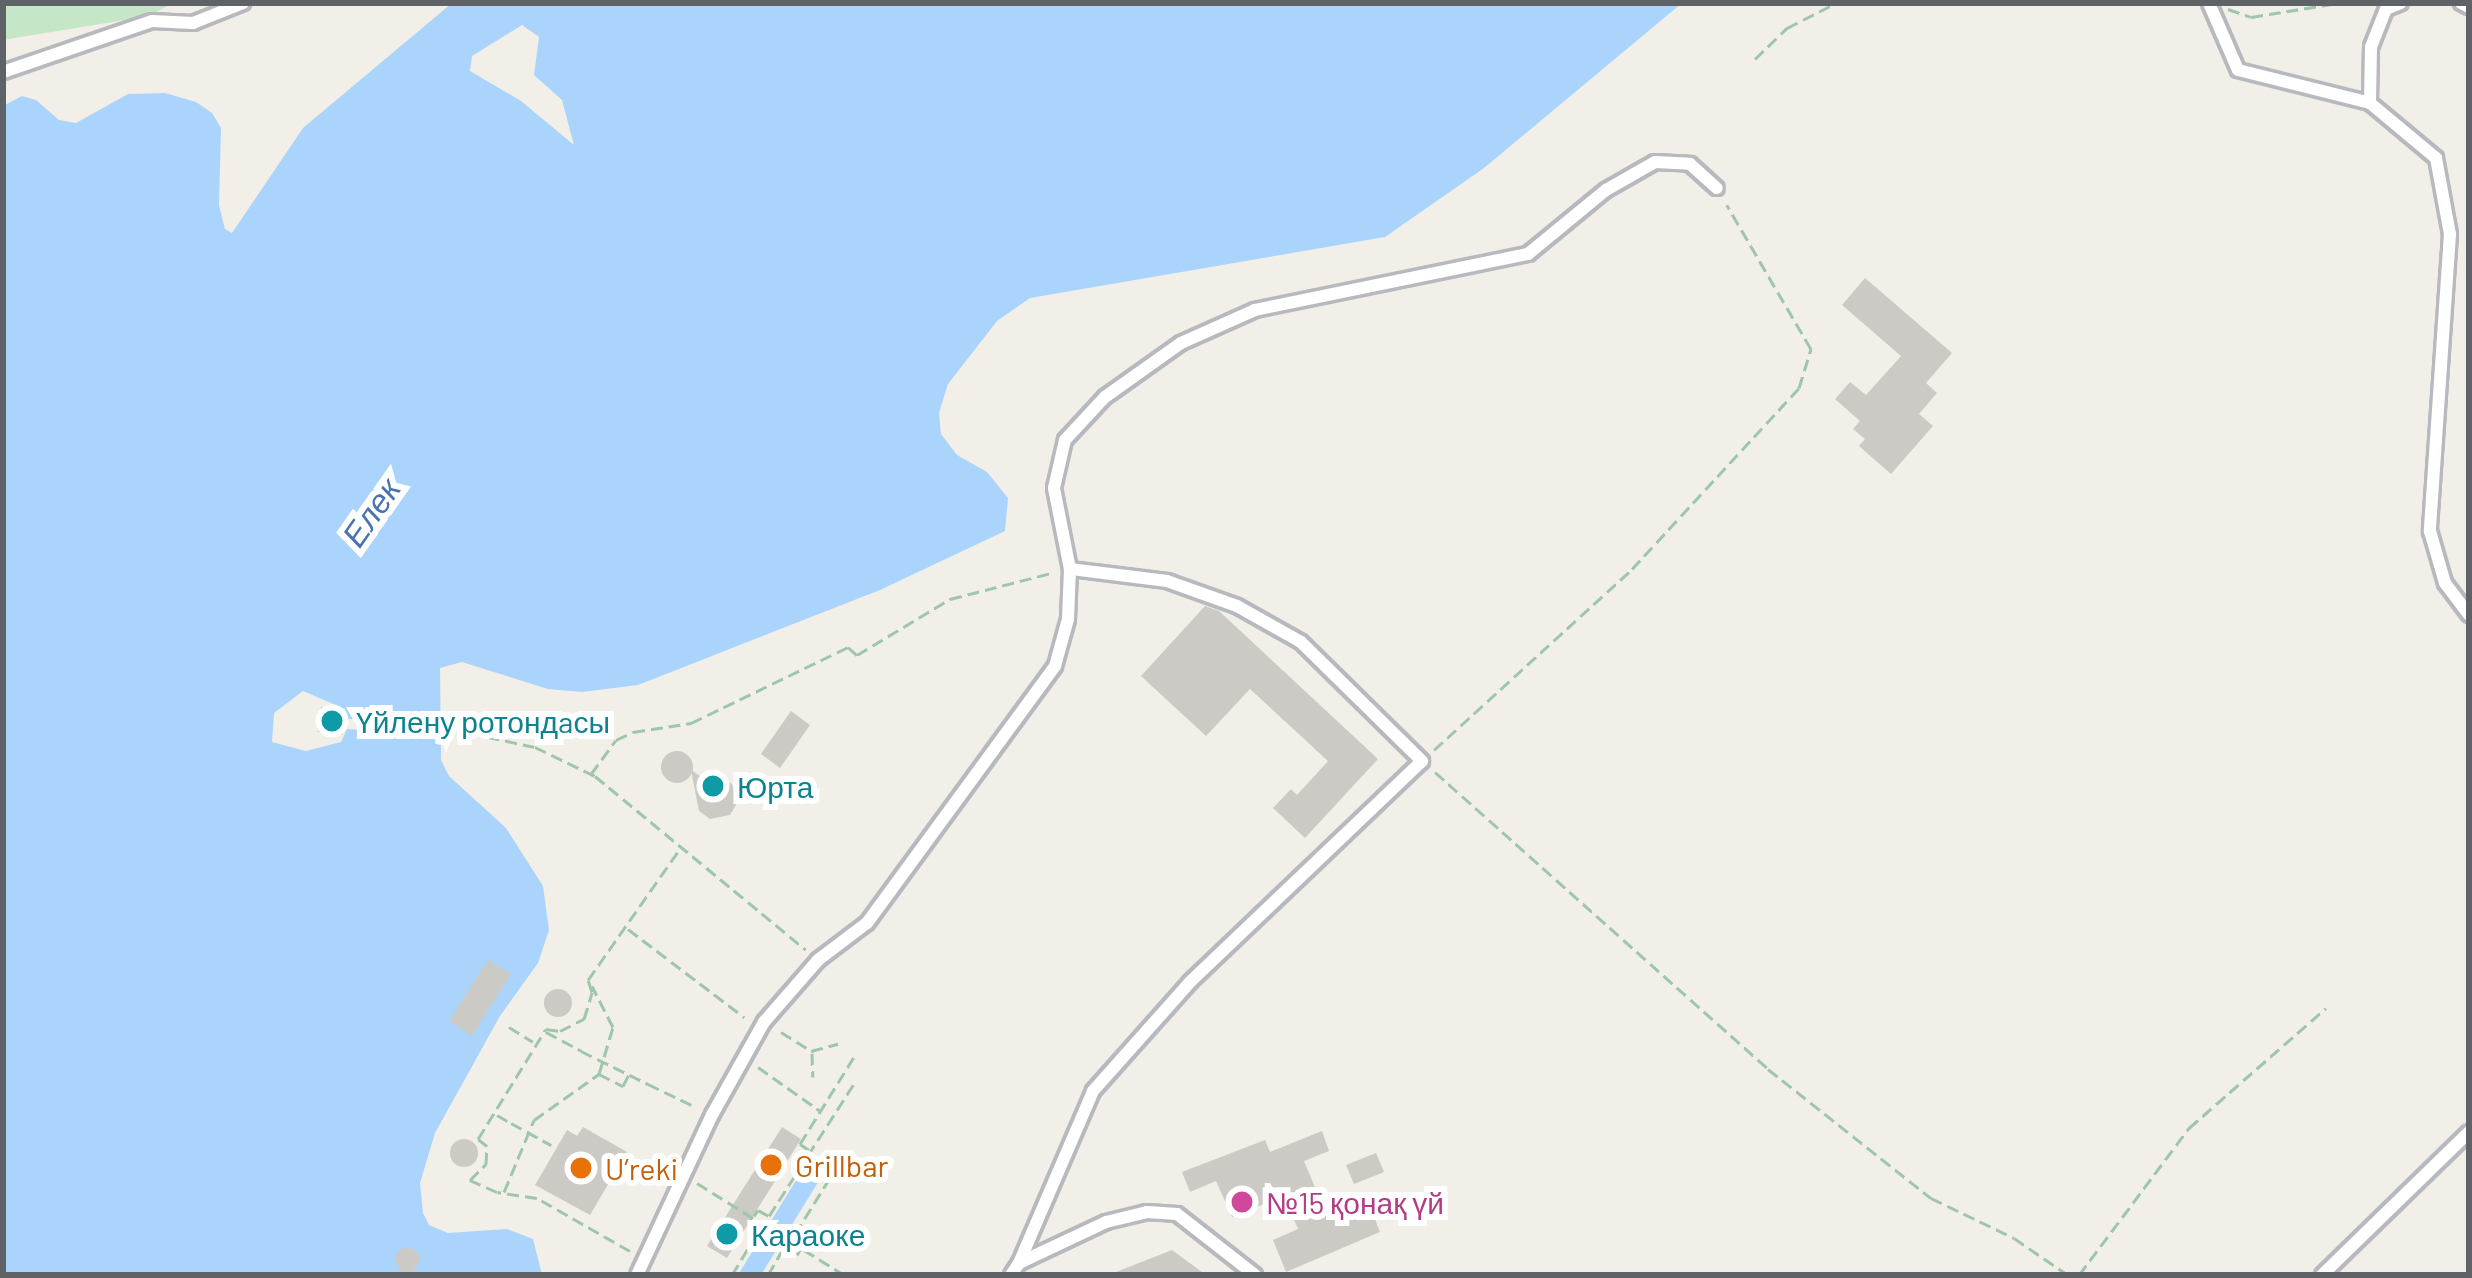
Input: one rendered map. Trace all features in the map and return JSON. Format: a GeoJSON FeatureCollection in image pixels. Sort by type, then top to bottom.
{"type":"FeatureCollection","features":[{"type":"Feature","properties":{"kind":"lane"},"geometry":{"type":"LineString","coordinates":[[152,21],[160,3]]}},
{"type":"Feature","properties":{"kind":"lane"},"geometry":{"type":"LineString","coordinates":[[3,72],[152,21],[193,23],[243,3]]}},
{"type":"Feature","properties":{"kind":"lane"},"geometry":{"type":"LineString","coordinates":[[2210,3],[2238,70],[2370,103],[2436,158],[2450,235],[2430,531],[2445,583],[2469,615]]}},
{"type":"Feature","properties":{"kind":"lane"},"geometry":{"type":"LineString","coordinates":[[2370,103],[2371,47],[2386,9],[2401,3]]}},
{"type":"Feature","properties":{"kind":"lane"},"geometry":{"type":"LineString","coordinates":[[2461,3],[2469,8]]}},
{"type":"Feature","properties":{"kind":"lane"},"geometry":{"type":"LineString","coordinates":[[638,1275],[712,1115],[762,1025],[818,961],[866,922],[1055,666],[1068,619],[1070,569],[1054,488],[1065,440],[1105,397],[1181,343],[1256,310],[1528,254],[1606,190],[1655,162],[1690,164],[1717,188]]}},
{"type":"Feature","properties":{"kind":"lane"},"geometry":{"type":"LineString","coordinates":[[1015,1269],[1093,1091],[1190,982],[1422,761],[1301,642],[1238,606],[1167,580],[1070,569]]}},
{"type":"Feature","properties":{"kind":"lane"},"geometry":{"type":"LineString","coordinates":[[2322,1275],[2469,1132]]}},
{"type":"Feature","properties":{"kind":"lane"},"geometry":{"type":"LineString","coordinates":[[1015,1269],[1106,1222],[1147,1212],[1177,1214],[1255,1275]]}},
{"type":"Feature","properties":{"kind":"path"},"geometry":{"type":"LineString","coordinates":[[1755,59],[1787,28],[1836,3]]}},
{"type":"Feature","properties":{"kind":"path"},"geometry":{"type":"LineString","coordinates":[[2210,3],[2251,17],[2338,3]]}},
{"type":"Feature","properties":{"kind":"path"},"geometry":{"type":"LineString","coordinates":[[1717,188],[1811,349],[1799,388],[1632,569],[1422,761],[1786,1084],[1931,1198],[2014,1238],[2068,1275]]}},
{"type":"Feature","properties":{"kind":"path"},"geometry":{"type":"LineString","coordinates":[[591,774],[616,740],[633,732],[691,723],[848,647],[857,655],[950,599],[993,584],[1070,569]]}},
{"type":"Feature","properties":{"kind":"path"},"geometry":{"type":"LineString","coordinates":[[470,733],[535,747],[591,774],[818,961]]}},
{"type":"Feature","properties":{"kind":"path"},"geometry":{"type":"LineString","coordinates":[[588,980],[681,847]]}},
{"type":"Feature","properties":{"kind":"path"},"geometry":{"type":"LineString","coordinates":[[625,927],[762,1025],[812,1051],[838,1044]]}},
{"type":"Feature","properties":{"kind":"path"},"geometry":{"type":"LineString","coordinates":[[544,1031],[584,1019],[592,992],[588,980]]}},
{"type":"Feature","properties":{"kind":"path"},"geometry":{"type":"LineString","coordinates":[[504,1193],[535,1120],[586,1089],[599,1074],[613,1027],[588,980]]}},
{"type":"Feature","properties":{"kind":"path"},"geometry":{"type":"LineString","coordinates":[[2078,1275],[2189,1129],[2326,1008]]}},
{"type":"Feature","properties":{"kind":"path"},"geometry":{"type":"LineString","coordinates":[[509,1027],[537,1044]]}},
{"type":"Feature","properties":{"kind":"path"},"geometry":{"type":"LineString","coordinates":[[544,1031],[478,1139],[488,1154],[482,1173],[470,1180],[504,1193],[537,1198],[645,1260]]}},
{"type":"Feature","properties":{"kind":"path"},"geometry":{"type":"LineString","coordinates":[[544,1031],[712,1115]]}},
{"type":"Feature","properties":{"kind":"path"},"geometry":{"type":"LineString","coordinates":[[812,1051],[813,1077]]}},
{"type":"Feature","properties":{"kind":"path"},"geometry":{"type":"LineString","coordinates":[[768,1275],[785,1246],[797,1256],[805,1241],[794,1234],[833,1173],[800,1144],[854,1057]]}},
{"type":"Feature","properties":{"kind":"path"},"geometry":{"type":"LineString","coordinates":[[744,1058],[820,1111]]}},
{"type":"Feature","properties":{"kind":"path"},"geometry":{"type":"LineString","coordinates":[[599,1074],[623,1086],[629,1074]]}},
{"type":"Feature","properties":{"kind":"path"},"geometry":{"type":"LineString","coordinates":[[732,1275],[759,1230],[749,1224],[752,1217],[758,1210],[769,1216],[855,1082]]}},
{"type":"Feature","properties":{"kind":"path"},"geometry":{"type":"LineString","coordinates":[[494,1113],[551,1145]]}},
{"type":"Feature","properties":{"kind":"path"},"geometry":{"type":"LineString","coordinates":[[686,1176],[844,1275]]}},
{"type":"Feature","properties":{"kind":"green space"},"geometry":{"type":"Polygon","coordinates":[[[3,3],[173,3],[149,16],[3,40],[3,3]]]}},
{"type":"Feature","properties":{"kind":"water","name":"Елек"},"geometry":{"type":"Polygon","coordinates":[[[452,3],[1682,3],[1484,168],[1385,237],[1030,298],[997,321],[948,384],[939,413],[941,434],[957,455],[987,472],[1008,498],[1005,531],[880,590],[638,685],[582,692],[548,689],[462,662],[440,668],[441,760],[449,776],[506,828],[543,886],[549,930],[538,963],[500,1016],[435,1133],[420,1183],[423,1213],[429,1225],[448,1233],[507,1229],[533,1239],[542,1275],[3,1275],[3,106],[22,96],[36,100],[59,120],[76,123],[128,94],[165,93],[196,102],[212,113],[221,128],[219,205],[225,229],[232,233],[303,128],[452,3]],[[522,25],[472,56],[470,71],[521,101],[574,145],[562,100],[534,75],[539,37],[522,25]],[[303,691],[274,713],[272,742],[306,751],[341,742],[347,729],[345,709],[303,691]]]}},
{"type":"Feature","properties":{"kind":"water"},"geometry":{"type":"Polygon","coordinates":[[[803,1169],[820,1179],[761,1275],[738,1275],[803,1169]]]}},
{"type":"Feature","properties":{"kind":"pier"},"geometry":{"type":"Polygon","coordinates":[[[348,719],[447,725],[446,736],[347,729],[348,719]]]}},
{"type":"Feature","properties":{"kind":"building"},"geometry":{"type":"Polygon","coordinates":[[[1865,278],[1952,353],[1926,383],[1937,393],[1919,414],[1933,426],[1891,474],[1859,446],[1865,439],[1853,429],[1860,421],[1835,399],[1850,382],[1866,395],[1901,356],[1842,305],[1865,278]]]}},
{"type":"Feature","properties":{"kind":"building"},"geometry":{"type":"Polygon","coordinates":[[[1205,606],[1219,611],[1378,759],[1305,838],[1273,808],[1291,789],[1297,795],[1328,761],[1250,689],[1206,736],[1141,676],[1205,606]]]}},
{"type":"Feature","properties":{"kind":"building","name":"Үйлену ротондaсы"},"geometry":{"type":"Polygon","coordinates":[[[321,707],[345,710],[343,735],[318,732],[321,707]]]}},
{"type":"Feature","properties":{"kind":"building"},"geometry":{"type":"Polygon","coordinates":[[[791,711],[810,725],[780,768],[761,754],[791,711]]]}},
{"type":"Feature","properties":{"kind":"building"},"geometry":{"type":"Polygon","coordinates":[[[677,751],[688,756],[693,767],[688,778],[677,783],[666,778],[661,767],[666,756],[677,751]]]}},
{"type":"Feature","properties":{"kind":"building","name":"Юрта"},"geometry":{"type":"Polygon","coordinates":[[[691,770],[706,780],[720,777],[732,784],[737,803],[730,815],[710,819],[699,811],[691,770]]]}},
{"type":"Feature","properties":{"kind":"building"},"geometry":{"type":"Polygon","coordinates":[[[488,960],[511,974],[472,1036],[449,1021],[488,960]]]}},
{"type":"Feature","properties":{"kind":"building"},"geometry":{"type":"Polygon","coordinates":[[[558,989],[568,993],[572,1003],[568,1013],[558,1017],[548,1013],[544,1003],[548,993],[558,989]]]}},
{"type":"Feature","properties":{"kind":"building","name":"U’reki"},"geometry":{"type":"Polygon","coordinates":[[[583,1127],[627,1152],[590,1215],[535,1185],[567,1130],[577,1136],[583,1127]]]}},
{"type":"Feature","properties":{"kind":"building"},"geometry":{"type":"Polygon","coordinates":[[[782,1127],[801,1139],[727,1258],[707,1246],[782,1127]]]}},
{"type":"Feature","properties":{"kind":"building"},"geometry":{"type":"Polygon","coordinates":[[[1322,1131],[1329,1151],[1304,1161],[1327,1216],[1367,1199],[1380,1232],[1286,1272],[1273,1240],[1298,1229],[1284,1196],[1232,1217],[1216,1181],[1190,1192],[1182,1172],[1265,1140],[1270,1152],[1322,1131]]]}},
{"type":"Feature","properties":{"kind":"building"},"geometry":{"type":"Polygon","coordinates":[[[464,1139],[474,1143],[478,1153],[474,1163],[464,1167],[454,1163],[450,1153],[454,1143],[464,1139]]]}},
{"type":"Feature","properties":{"kind":"building"},"geometry":{"type":"Polygon","coordinates":[[[1376,1153],[1384,1172],[1354,1184],[1346,1165],[1376,1153]]]}},
{"type":"Feature","properties":{"kind":"building"},"geometry":{"type":"Polygon","coordinates":[[[402,1248],[414,1249],[421,1259],[412,1273],[401,1272],[394,1258],[402,1248]]]}},
{"type":"Feature","properties":{"kind":"building"},"geometry":{"type":"Polygon","coordinates":[[[1172,1250],[1206,1275],[1111,1274],[1172,1250]]]}},
{"type":"Feature","properties":{"kind":"place","name":"Үйлену ротондaсы"},"geometry":{"type":"Point","coordinates":[332,721]}},
{"type":"Feature","properties":{"kind":"place","name":"Юрта"},"geometry":{"type":"Point","coordinates":[713,786]}},
{"type":"Feature","properties":{"kind":"place","name":"Grillbar"},"geometry":{"type":"Point","coordinates":[771,1165]}},
{"type":"Feature","properties":{"kind":"place","name":"U’reki"},"geometry":{"type":"Point","coordinates":[581,1168]}},
{"type":"Feature","properties":{"kind":"place","name":"№15 қонақ үй"},"geometry":{"type":"Point","coordinates":[1242,1202]}},
{"type":"Feature","properties":{"kind":"place","name":"Караоке"},"geometry":{"type":"Point","coordinates":[727,1234]}}]}
